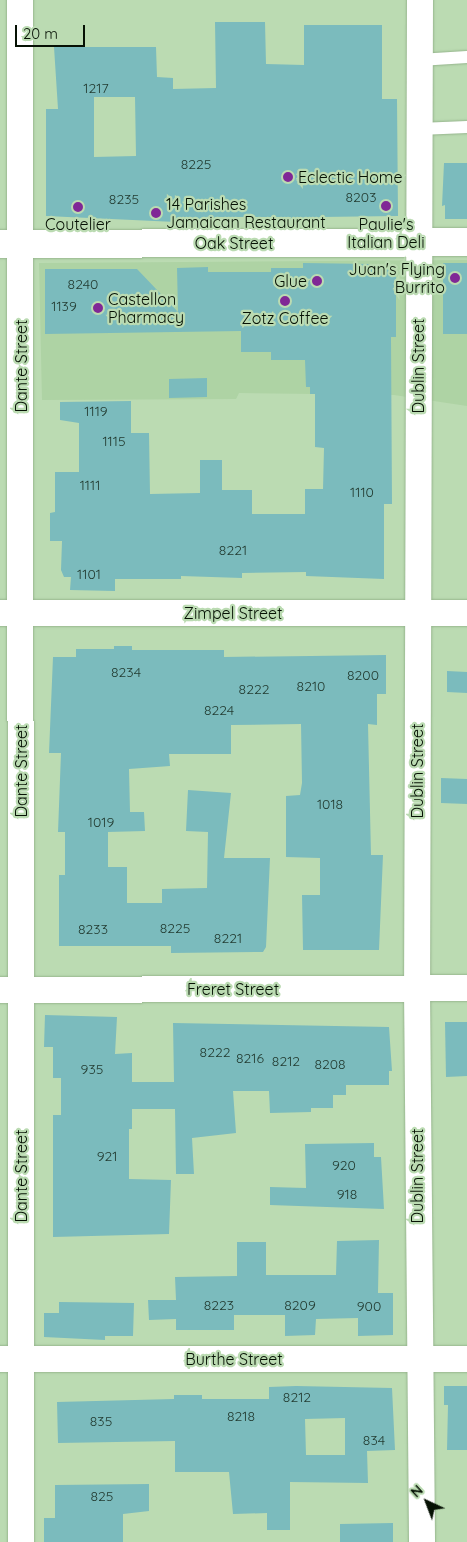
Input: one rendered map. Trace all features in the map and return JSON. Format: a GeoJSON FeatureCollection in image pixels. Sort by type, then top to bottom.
{"type":"FeatureCollection","features":[{"type":"Feature","properties":{"kind":"main road","name":"Oak Street"},"geometry":{"type":"LineString","coordinates":[[10,244],[467,242]]}},
{"type":"Feature","properties":{"kind":"street","name":"Dante Street"},"geometry":{"type":"LineString","coordinates":[[20,0],[10,244],[10,990],[11,1359],[22,1542]]}},
{"type":"Feature","properties":{"kind":"street","name":"Dublin Street"},"geometry":{"type":"LineString","coordinates":[[420,0],[416,988],[418,1359],[422,1542]]}},
{"type":"Feature","properties":{"kind":"street","name":"Zimpel Street"},"geometry":{"type":"LineString","coordinates":[[11,613],[467,613]]}},
{"type":"Feature","properties":{"kind":"street","name":"Freret Street"},"geometry":{"type":"LineString","coordinates":[[10,990],[467,988]]}},
{"type":"Feature","properties":{"kind":"street","name":"Burthe Street"},"geometry":{"type":"LineString","coordinates":[[11,1359],[467,1359]]}},
{"type":"Feature","properties":{"kind":"lane"},"geometry":{"type":"LineString","coordinates":[[420,60],[467,58]]}},
{"type":"Feature","properties":{"kind":"lane"},"geometry":{"type":"LineString","coordinates":[[419,129],[467,127]]}},
{"type":"Feature","properties":{"kind":"shaded area"},"geometry":{"type":"Polygon","coordinates":[[[467,260],[467,406],[394,395],[239,393],[236,399],[42,400],[39,263],[467,260]]]}},
{"type":"Feature","properties":{"kind":"building"},"geometry":{"type":"Polygon","coordinates":[[[215,22],[265,22],[266,64],[304,65],[304,25],[382,25],[382,99],[397,99],[398,216],[319,217],[319,220],[290,221],[291,217],[216,217],[216,222],[176,222],[46,216],[46,109],[58,109],[54,47],[156,47],[157,77],[173,78],[173,89],[216,88],[215,22]],[[94,97],[94,157],[136,156],[135,97],[94,97]]]}},
{"type":"Feature","properties":{"kind":"building"},"geometry":{"type":"Polygon","coordinates":[[[444,163],[467,163],[467,219],[445,219],[445,205],[442,206],[444,163]]]}},
{"type":"Feature","properties":{"kind":"building"},"geometry":{"type":"Polygon","coordinates":[[[303,263],[372,264],[372,268],[388,268],[396,276],[396,337],[391,337],[392,504],[384,504],[384,579],[306,576],[306,572],[242,573],[242,578],[181,576],[181,579],[115,579],[115,591],[70,590],[71,577],[64,577],[61,570],[62,541],[50,541],[50,513],[55,512],[55,472],[79,472],[79,423],[60,420],[60,402],[131,401],[131,433],[149,433],[150,494],[200,493],[200,460],[222,460],[222,490],[252,490],[252,514],[305,514],[305,489],[323,489],[324,448],[315,447],[315,394],[310,394],[310,387],[306,387],[305,360],[271,360],[271,352],[241,352],[241,331],[45,334],[45,269],[137,269],[178,312],[177,268],[208,267],[208,272],[271,272],[271,268],[303,268],[303,263]]]}},
{"type":"Feature","properties":{"kind":"building"},"geometry":{"type":"Polygon","coordinates":[[[443,263],[467,263],[467,334],[443,334],[443,263]]]}},
{"type":"Feature","properties":{"kind":"building"},"geometry":{"type":"Polygon","coordinates":[[[207,378],[207,397],[169,398],[169,379],[207,378]]]}},
{"type":"Feature","properties":{"kind":"building"},"geometry":{"type":"Polygon","coordinates":[[[114,646],[132,646],[132,650],[224,650],[224,657],[386,655],[386,694],[377,694],[377,725],[368,724],[371,855],[383,855],[379,950],[303,950],[302,895],[320,895],[320,858],[286,857],[286,796],[300,795],[302,783],[301,724],[231,725],[231,754],[169,754],[170,766],[129,769],[130,812],[144,812],[145,831],[108,832],[108,867],[127,867],[127,903],[162,903],[162,889],[207,888],[208,832],[186,831],[188,790],[231,793],[224,858],[270,858],[266,947],[263,952],[171,953],[171,946],[59,946],[59,875],[65,875],[65,832],[58,832],[61,753],[49,753],[53,657],[76,657],[76,649],[114,649],[114,646]]]}},
{"type":"Feature","properties":{"kind":"building"},"geometry":{"type":"Polygon","coordinates":[[[447,671],[467,672],[467,693],[447,692],[447,671]]]}},
{"type":"Feature","properties":{"kind":"building"},"geometry":{"type":"Polygon","coordinates":[[[441,778],[467,779],[467,804],[441,803],[441,778]]]}},
{"type":"Feature","properties":{"kind":"building"},"geometry":{"type":"Polygon","coordinates":[[[45,1015],[117,1017],[115,1054],[132,1053],[132,1082],[174,1082],[173,1023],[389,1027],[392,1071],[389,1071],[389,1085],[346,1085],[346,1095],[333,1095],[333,1108],[311,1108],[311,1112],[270,1113],[269,1091],[233,1091],[236,1133],[192,1138],[194,1174],[176,1174],[175,1109],[132,1109],[132,1129],[129,1129],[129,1179],[171,1180],[169,1234],[53,1237],[53,1115],[61,1115],[61,1078],[53,1078],[53,1047],[44,1047],[45,1015]]]}},
{"type":"Feature","properties":{"kind":"building"},"geometry":{"type":"Polygon","coordinates":[[[445,1022],[467,1022],[467,1076],[446,1077],[445,1022]]]}},
{"type":"Feature","properties":{"kind":"building"},"geometry":{"type":"Polygon","coordinates":[[[374,1143],[374,1157],[381,1157],[384,1209],[270,1205],[270,1187],[306,1188],[305,1144],[374,1143]]]}},
{"type":"Feature","properties":{"kind":"building"},"geometry":{"type":"Polygon","coordinates":[[[379,1240],[378,1293],[393,1293],[393,1335],[358,1336],[358,1318],[316,1319],[315,1335],[285,1336],[285,1315],[234,1315],[234,1330],[176,1330],[176,1319],[149,1320],[148,1300],[176,1300],[175,1277],[237,1276],[237,1242],[266,1242],[266,1275],[336,1275],[337,1241],[379,1240]]]}},
{"type":"Feature","properties":{"kind":"building"},"geometry":{"type":"Polygon","coordinates":[[[59,1302],[134,1303],[133,1336],[105,1336],[105,1340],[44,1337],[44,1313],[59,1313],[59,1302]]]}},
{"type":"Feature","properties":{"kind":"building"},"geometry":{"type":"Polygon","coordinates":[[[444,1386],[467,1386],[467,1450],[447,1450],[448,1405],[444,1405],[444,1386]]]}},
{"type":"Feature","properties":{"kind":"building"},"geometry":{"type":"Polygon","coordinates":[[[269,1387],[392,1388],[395,1450],[367,1451],[368,1483],[290,1482],[290,1530],[267,1530],[267,1513],[233,1514],[229,1472],[175,1472],[175,1441],[58,1443],[57,1402],[174,1399],[174,1395],[202,1395],[202,1399],[269,1399],[269,1387]],[[345,1418],[305,1419],[306,1455],[345,1455],[345,1418]]]}},
{"type":"Feature","properties":{"kind":"building"},"geometry":{"type":"Polygon","coordinates":[[[149,1484],[149,1511],[123,1514],[123,1542],[44,1542],[44,1518],[55,1518],[55,1485],[149,1484]]]}},
{"type":"Feature","properties":{"kind":"building"},"geometry":{"type":"Polygon","coordinates":[[[393,1523],[393,1542],[340,1542],[340,1524],[393,1523]]]}},
{"type":"Feature","properties":{"kind":"place","name":"Eclectic Home"},"geometry":{"type":"Point","coordinates":[288,177]}},
{"type":"Feature","properties":{"kind":"place","name":"Paulie's Italian Deli"},"geometry":{"type":"Point","coordinates":[386,206]}},
{"type":"Feature","properties":{"kind":"place","name":"Coutelier"},"geometry":{"type":"Point","coordinates":[78,207]}},
{"type":"Feature","properties":{"kind":"place","name":"14 Parishes Jamaican Restaurant"},"geometry":{"type":"Point","coordinates":[156,213]}},
{"type":"Feature","properties":{"kind":"place","name":"Juan's Flying Burrito"},"geometry":{"type":"Point","coordinates":[455,278]}},
{"type":"Feature","properties":{"kind":"place","name":"Glue"},"geometry":{"type":"Point","coordinates":[317,281]}},
{"type":"Feature","properties":{"kind":"place","name":"Zotz Coffee"},"geometry":{"type":"Point","coordinates":[285,301]}},
{"type":"Feature","properties":{"kind":"place","name":"Castellon Pharmacy"},"geometry":{"type":"Point","coordinates":[98,308]}}]}
